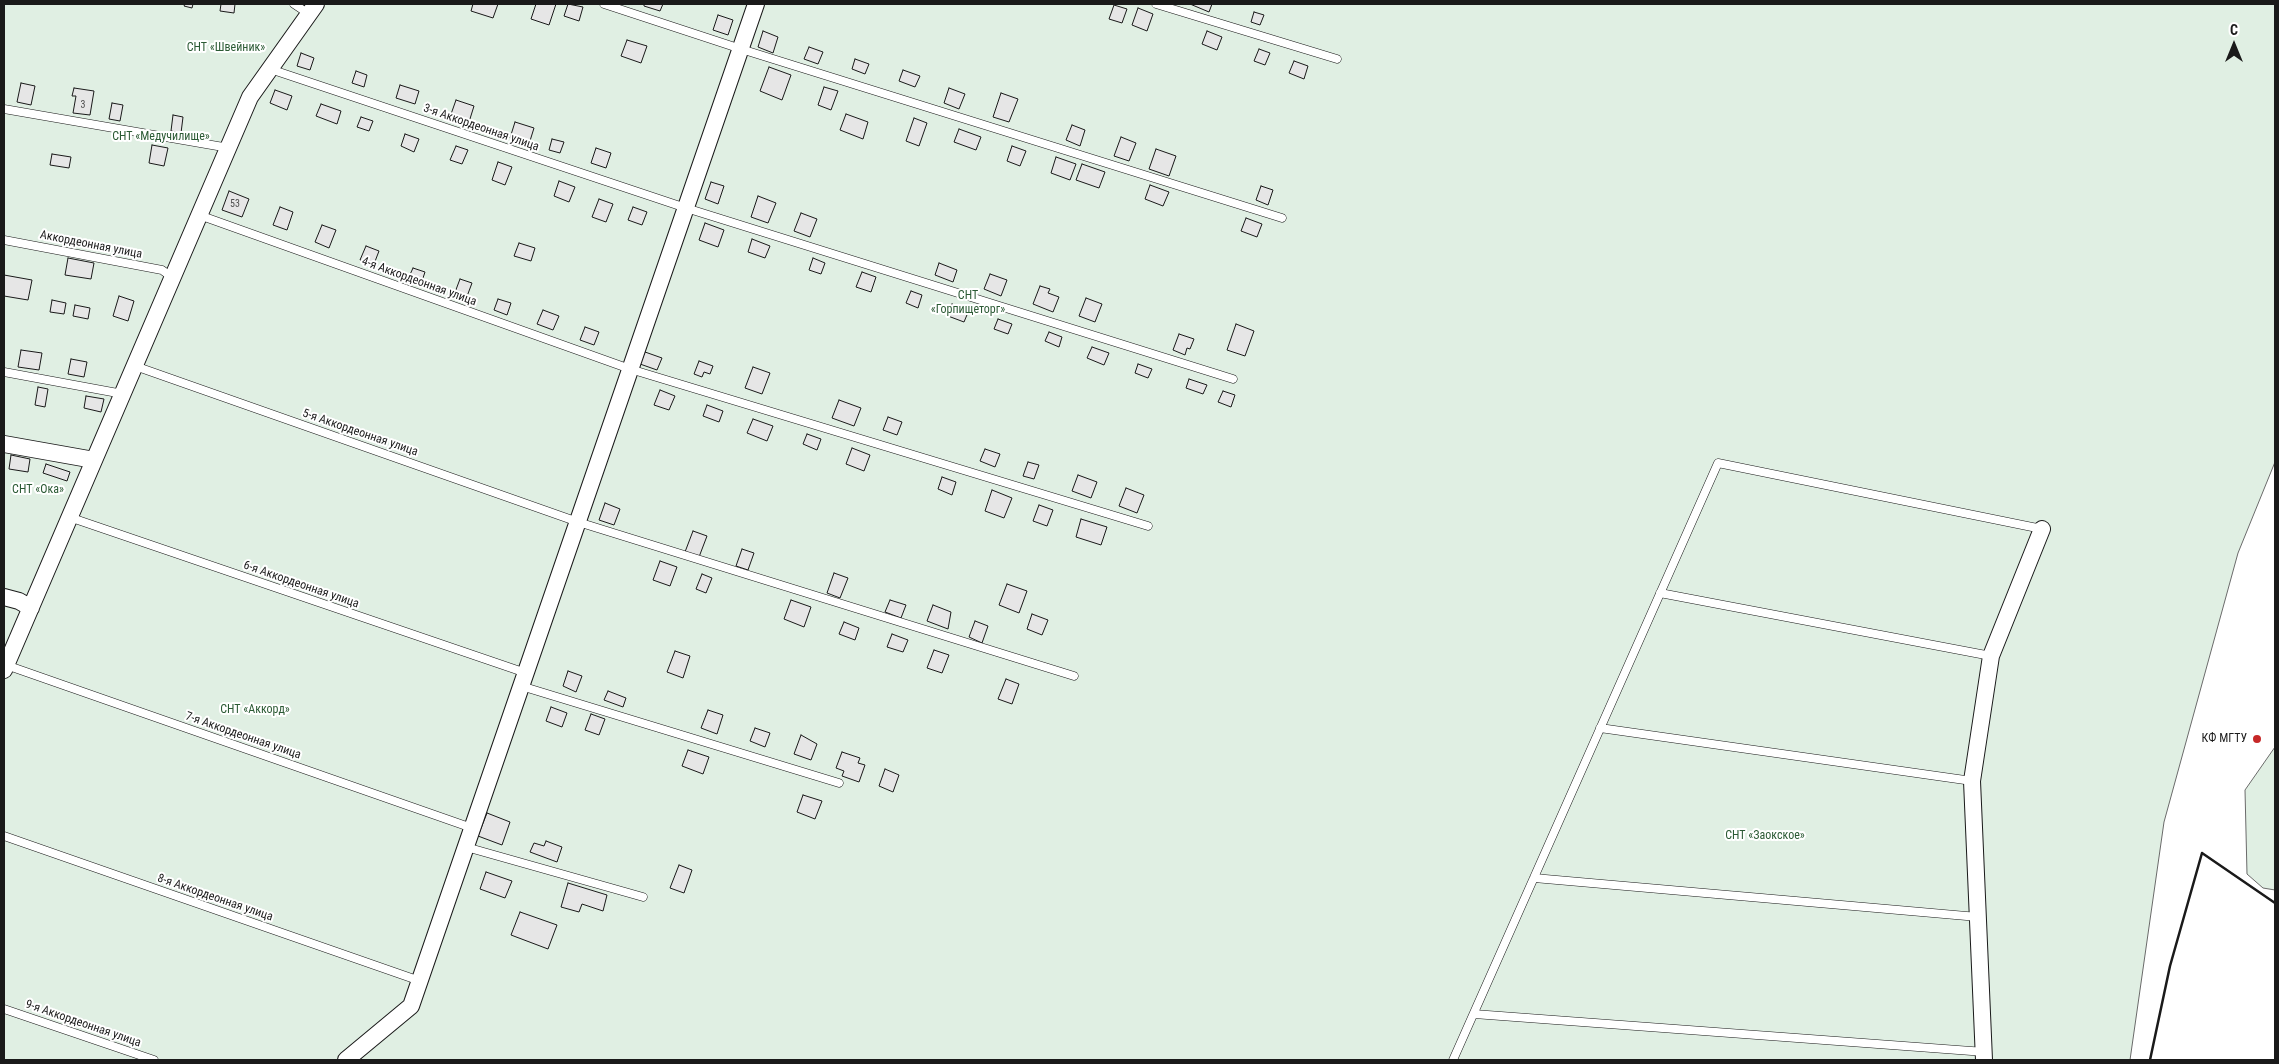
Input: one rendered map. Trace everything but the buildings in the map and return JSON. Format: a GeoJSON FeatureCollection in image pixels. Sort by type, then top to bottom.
{"type":"FeatureCollection","features":[{"type":"Feature","properties":{"kind":"street"},"geometry":{"type":"LineString","coordinates":[[346,1060],[411,1006],[756,4]]}},
{"type":"Feature","properties":{"kind":"street"},"geometry":{"type":"LineString","coordinates":[[5,668],[250,97],[312,9]]}},
{"type":"Feature","properties":{"kind":"street"},"geometry":{"type":"LineString","coordinates":[[4,444],[94,460]]}},
{"type":"Feature","properties":{"kind":"street"},"geometry":{"type":"LineString","coordinates":[[1985,1056],[1972,781],[1991,656],[2042,529]]}},
{"type":"Feature","properties":{"kind":"street"},"geometry":{"type":"LineString","coordinates":[[4,597],[19,601],[31,608]]}},
{"type":"Feature","properties":{"kind":"lane"},"geometry":{"type":"LineString","coordinates":[[294,4],[312,9]]}},
{"type":"Feature","properties":{"kind":"lane"},"geometry":{"type":"LineString","coordinates":[[604,4],[740,49],[1282,218]]}},
{"type":"Feature","properties":{"kind":"lane"},"geometry":{"type":"LineString","coordinates":[[1156,4],[1337,59]]}},
{"type":"Feature","properties":{"kind":"lane","name":"3-я Аккордеонная улица"},"geometry":{"type":"LineString","coordinates":[[270,69],[686,208],[1232,379]]}},
{"type":"Feature","properties":{"kind":"lane"},"geometry":{"type":"LineString","coordinates":[[4,110],[229,148]]}},
{"type":"Feature","properties":{"kind":"lane","name":"4-я Аккордеонная улица"},"geometry":{"type":"LineString","coordinates":[[200,216],[630,370],[1148,526]]}},
{"type":"Feature","properties":{"kind":"lane","name":"Аккордеонная улица"},"geometry":{"type":"LineString","coordinates":[[4,240],[162,270],[173,278]]}},
{"type":"Feature","properties":{"kind":"lane","name":"5-я Аккордеонная улица"},"geometry":{"type":"LineString","coordinates":[[135,366],[578,522],[1074,676]]}},
{"type":"Feature","properties":{"kind":"lane"},"geometry":{"type":"LineString","coordinates":[[4,372],[123,394]]}},
{"type":"Feature","properties":{"kind":"lane"},"geometry":{"type":"LineString","coordinates":[[1453,1060],[1718,463],[2042,529]]}},
{"type":"Feature","properties":{"kind":"lane","name":"6-я Аккордеонная улица"},"geometry":{"type":"LineString","coordinates":[[70,517],[524,679],[839,783]]}},
{"type":"Feature","properties":{"kind":"lane"},"geometry":{"type":"LineString","coordinates":[[1660,593],[1991,656]]}},
{"type":"Feature","properties":{"kind":"lane","name":"7-я Аккордеонная улица"},"geometry":{"type":"LineString","coordinates":[[5,668],[472,828]]}},
{"type":"Feature","properties":{"kind":"lane"},"geometry":{"type":"LineString","coordinates":[[1600,728],[1972,781]]}},
{"type":"Feature","properties":{"kind":"lane","name":"8-я Аккордеонная улица"},"geometry":{"type":"LineString","coordinates":[[4,836],[420,981]]}},
{"type":"Feature","properties":{"kind":"lane"},"geometry":{"type":"LineString","coordinates":[[466,847],[643,897]]}},
{"type":"Feature","properties":{"kind":"lane"},"geometry":{"type":"LineString","coordinates":[[1534,878],[1978,917]]}},
{"type":"Feature","properties":{"kind":"lane","name":"9-я Аккордеонная улица"},"geometry":{"type":"LineString","coordinates":[[4,1009],[154,1060]]}},
{"type":"Feature","properties":{"kind":"lane"},"geometry":{"type":"LineString","coordinates":[[1474,1014],[1985,1056]]}},
{"type":"Feature","properties":{"kind":"green space"},"geometry":{"type":"Polygon","coordinates":[[[4,4],[2275,4],[2275,462],[2238,553],[2164,822],[2130,1060],[4,1060],[4,4]]]}},
{"type":"Feature","properties":{"kind":"green space"},"geometry":{"type":"Polygon","coordinates":[[[2275,747],[2275,890],[2263,888],[2247,874],[2245,790],[2275,747]]]}},
{"type":"Feature","properties":{"kind":"wall"},"geometry":{"type":"LineString","coordinates":[[2150,1060],[2170,966],[2202,853],[2275,903]]}},
{"type":"Feature","properties":{"kind":"place","name":"КФ МГТУ"},"geometry":{"type":"Point","coordinates":[2257,739]}},
{"type":"Feature","properties":{"kind":"park label","name":"СНТ «Швейник»"},"geometry":{"type":"Point","coordinates":[226,48]}},
{"type":"Feature","properties":{"kind":"park label","name":"СНТ «Медучилище»"},"geometry":{"type":"Point","coordinates":[161,137]}},
{"type":"Feature","properties":{"kind":"park label","name":"СНТ «Горпищеторг»"},"geometry":{"type":"Point","coordinates":[968,303]}},
{"type":"Feature","properties":{"kind":"park label","name":"СНТ «Ока»"},"geometry":{"type":"Point","coordinates":[38,490]}},
{"type":"Feature","properties":{"kind":"park label","name":"СНТ «Аккорд»"},"geometry":{"type":"Point","coordinates":[255,710]}},
{"type":"Feature","properties":{"kind":"park label","name":"СНТ «Заокское»"},"geometry":{"type":"Point","coordinates":[1765,836]}}]}
